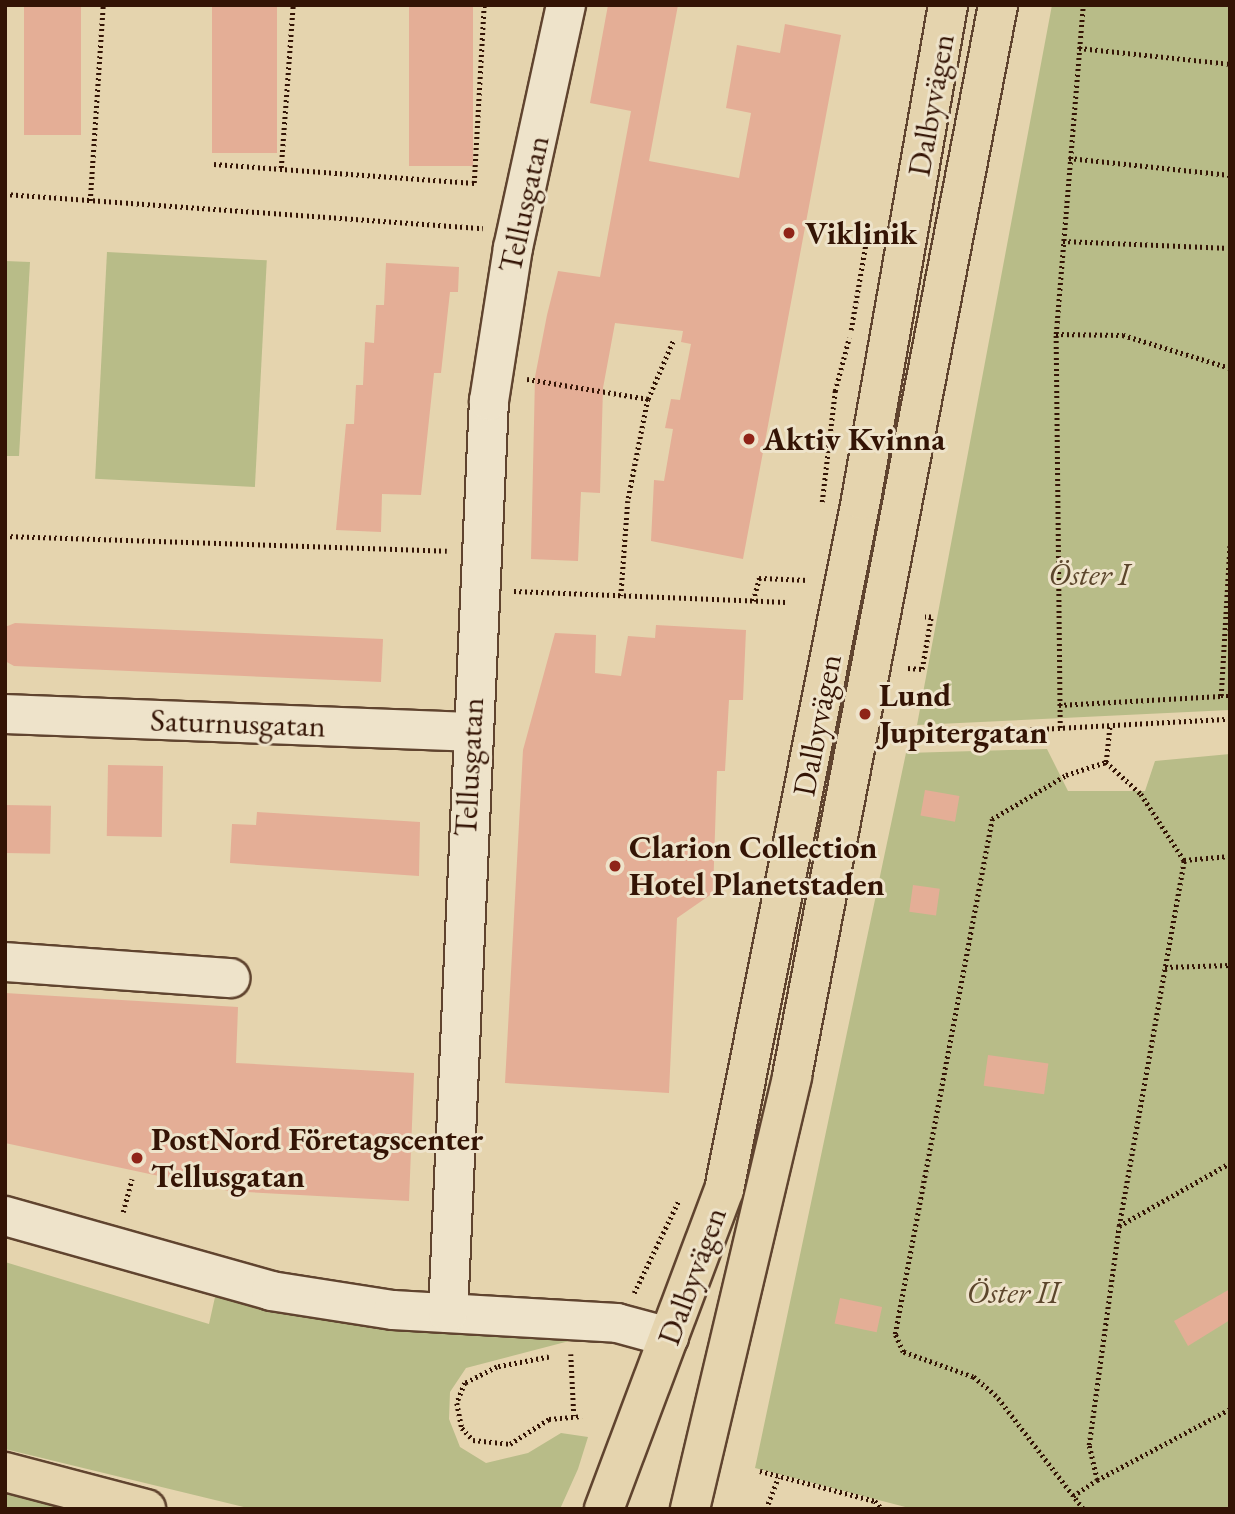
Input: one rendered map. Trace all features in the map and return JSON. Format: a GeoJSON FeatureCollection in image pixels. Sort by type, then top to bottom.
{"type":"FeatureCollection","features":[{"type":"Feature","properties":{"kind":"main road","name":"Dalbyvägen"},"geometry":{"type":"LineString","coordinates":[[604,1509],[724,1189],[859,511],[948,5]]}},
{"type":"Feature","properties":{"kind":"main road","name":"Dalbyvägen"},"geometry":{"type":"LineString","coordinates":[[690,1509],[792,1076],[998,5]]}},
{"type":"Feature","properties":{"kind":"main road"},"geometry":{"type":"LineString","coordinates":[[5,1472],[146,1509]]}},
{"type":"Feature","properties":{"kind":"street","name":"Tellusgatan"},"geometry":{"type":"LineString","coordinates":[[448,1313],[471,732],[493,373],[517,231],[566,5]]}},
{"type":"Feature","properties":{"kind":"street","name":"Saturnusgatan"},"geometry":{"type":"LineString","coordinates":[[5,714],[471,732]]}},
{"type":"Feature","properties":{"kind":"street"},"geometry":{"type":"LineString","coordinates":[[5,962],[230,978]]}},
{"type":"Feature","properties":{"kind":"street"},"geometry":{"type":"LineString","coordinates":[[5,1216],[271,1292],[448,1313],[617,1324],[669,1337]]}},
{"type":"Feature","properties":{"kind":"path"},"geometry":{"type":"LineString","coordinates":[[90,201],[103,5]]}},
{"type":"Feature","properties":{"kind":"path"},"geometry":{"type":"LineString","coordinates":[[281,168],[293,5]]}},
{"type":"Feature","properties":{"kind":"path"},"geometry":{"type":"LineString","coordinates":[[214,164],[474,183],[484,5]]}},
{"type":"Feature","properties":{"kind":"path"},"geometry":{"type":"LineString","coordinates":[[1060,728],[1056,334],[1083,5]]}},
{"type":"Feature","properties":{"kind":"path"},"geometry":{"type":"LineString","coordinates":[[1079,48],[1230,64]]}},
{"type":"Feature","properties":{"kind":"path"},"geometry":{"type":"LineString","coordinates":[[1069,158],[1230,175]]}},
{"type":"Feature","properties":{"kind":"path"},"geometry":{"type":"LineString","coordinates":[[5,194],[517,231]]}},
{"type":"Feature","properties":{"kind":"path"},"geometry":{"type":"LineString","coordinates":[[1063,241],[1230,248]]}},
{"type":"Feature","properties":{"kind":"path"},"geometry":{"type":"LineString","coordinates":[[1056,334],[1123,335],[1230,368]]}},
{"type":"Feature","properties":{"kind":"path"},"geometry":{"type":"LineString","coordinates":[[621,596],[628,501],[648,399],[673,341]]}},
{"type":"Feature","properties":{"kind":"path"},"geometry":{"type":"LineString","coordinates":[[493,373],[648,399]]}},
{"type":"Feature","properties":{"kind":"path"},"geometry":{"type":"LineString","coordinates":[[5,536],[479,571],[621,596],[786,603]]}},
{"type":"Feature","properties":{"kind":"path"},"geometry":{"type":"LineString","coordinates":[[1221,696],[1230,542]]}},
{"type":"Feature","properties":{"kind":"path"},"geometry":{"type":"LineString","coordinates":[[753,601],[759,578],[815,580]]}},
{"type":"Feature","properties":{"kind":"path"},"geometry":{"type":"LineString","coordinates":[[905,667],[922,669],[930,617],[925,617]]}},
{"type":"Feature","properties":{"kind":"path"},"geometry":{"type":"LineString","coordinates":[[1059,705],[1230,696]]}},
{"type":"Feature","properties":{"kind":"path"},"geometry":{"type":"LineString","coordinates":[[892,737],[1230,719]]}},
{"type":"Feature","properties":{"kind":"path"},"geometry":{"type":"LineString","coordinates":[[1106,762],[1110,725]]}},
{"type":"Feature","properties":{"kind":"path"},"geometry":{"type":"LineString","coordinates":[[1097,1480],[1089,1445],[1119,1226],[1184,860],[1141,794],[1106,762]]}},
{"type":"Feature","properties":{"kind":"path"},"geometry":{"type":"LineString","coordinates":[[1083,1509],[996,1396],[973,1377],[903,1352],[895,1334],[992,819],[1066,775],[1106,762]]}},
{"type":"Feature","properties":{"kind":"path"},"geometry":{"type":"LineString","coordinates":[[1184,860],[1230,856]]}},
{"type":"Feature","properties":{"kind":"path"},"geometry":{"type":"LineString","coordinates":[[1166,967],[1230,965]]}},
{"type":"Feature","properties":{"kind":"path"},"geometry":{"type":"LineString","coordinates":[[1119,1226],[1230,1163]]}},
{"type":"Feature","properties":{"kind":"path"},"geometry":{"type":"LineString","coordinates":[[571,1353],[574,1416]]}},
{"type":"Feature","properties":{"kind":"path"},"geometry":{"type":"LineString","coordinates":[[1073,1496],[1097,1480],[1230,1409]]}},
{"type":"Feature","properties":{"kind":"path"},"geometry":{"type":"LineString","coordinates":[[760,1471],[875,1501],[883,1509]]}},
{"type":"Feature","properties":{"kind":"path"},"geometry":{"type":"LineString","coordinates":[[766,1509],[778,1477]]}},
{"type":"Feature","properties":{"kind":"green space","name":"Öster I"},"geometry":{"type":"Polygon","coordinates":[[[1052,5],[1230,5],[1230,710],[917,725],[1052,5]]]}},
{"type":"Feature","properties":{"kind":"green space"},"geometry":{"type":"Polygon","coordinates":[[[107,252],[267,260],[255,487],[95,479],[107,252]]]}},
{"type":"Feature","properties":{"kind":"green space"},"geometry":{"type":"Polygon","coordinates":[[[5,261],[30,262],[19,456],[5,456],[5,261]]]}},
{"type":"Feature","properties":{"kind":"green space","name":"Öster II"},"geometry":{"type":"Polygon","coordinates":[[[1047,749],[1068,791],[1145,791],[1155,761],[1230,754],[1230,1509],[913,1509],[755,1468],[906,753],[1047,749]]]}},
{"type":"Feature","properties":{"kind":"green space"},"geometry":{"type":"Polygon","coordinates":[[[5,1262],[209,1324],[215,1297],[391,1328],[577,1339],[466,1368],[450,1392],[449,1419],[460,1447],[486,1463],[528,1453],[561,1433],[588,1437],[578,1469],[560,1509],[252,1509],[5,1449],[5,1262]]]}},
{"type":"Feature","properties":{"kind":"green space"},"geometry":{"type":"Polygon","coordinates":[[[5,1493],[72,1509],[5,1509],[5,1493]]]}},
{"type":"Feature","properties":{"kind":"building"},"geometry":{"type":"Polygon","coordinates":[[[24,5],[81,5],[81,135],[24,135],[24,5]]]}},
{"type":"Feature","properties":{"kind":"building"},"geometry":{"type":"Polygon","coordinates":[[[212,5],[277,5],[277,153],[212,153],[212,5]]]}},
{"type":"Feature","properties":{"kind":"building"},"geometry":{"type":"Polygon","coordinates":[[[409,5],[473,5],[473,166],[409,166],[409,5]]]}},
{"type":"Feature","properties":{"kind":"building"},"geometry":{"type":"Polygon","coordinates":[[[608,5],[678,5],[649,161],[739,178],[751,113],[726,108],[737,45],[780,53],[785,24],[841,35],[743,559],[651,541],[654,480],[664,481],[673,429],[665,428],[671,399],[680,400],[691,344],[681,342],[683,331],[615,323],[603,388],[600,493],[581,492],[578,561],[531,559],[535,377],[547,315],[558,271],[600,277],[631,111],[590,103],[608,5]]]}},
{"type":"Feature","properties":{"kind":"building"},"geometry":{"type":"Polygon","coordinates":[[[386,263],[459,267],[458,292],[450,292],[441,373],[434,373],[421,495],[382,494],[381,532],[336,530],[346,424],[354,424],[356,385],[363,385],[365,342],[374,343],[376,305],[384,305],[386,263]]]}},
{"type":"Feature","properties":{"kind":"building"},"geometry":{"type":"Polygon","coordinates":[[[15,623],[383,639],[381,682],[14,666],[5,661],[5,627],[15,623]]]}},
{"type":"Feature","properties":{"kind":"building","name":"Clarion Collection Hotel Planetstaden"},"geometry":{"type":"Polygon","coordinates":[[[656,625],[746,630],[743,700],[729,700],[725,771],[717,771],[713,893],[677,918],[669,1093],[505,1083],[523,750],[555,633],[596,635],[595,673],[621,676],[628,636],[655,638],[656,625]]]}},
{"type":"Feature","properties":{"kind":"building"},"geometry":{"type":"Polygon","coordinates":[[[108,765],[163,766],[162,837],[107,836],[108,765]]]}},
{"type":"Feature","properties":{"kind":"building"},"geometry":{"type":"Polygon","coordinates":[[[925,790],[959,796],[955,822],[920,816],[925,790]]]}},
{"type":"Feature","properties":{"kind":"building"},"geometry":{"type":"Polygon","coordinates":[[[5,805],[51,806],[50,854],[5,853],[5,805]]]}},
{"type":"Feature","properties":{"kind":"building"},"geometry":{"type":"Polygon","coordinates":[[[257,812],[420,822],[419,876],[230,863],[232,824],[256,825],[257,812]]]}},
{"type":"Feature","properties":{"kind":"building"},"geometry":{"type":"Polygon","coordinates":[[[913,885],[940,889],[936,915],[909,912],[913,885]]]}},
{"type":"Feature","properties":{"kind":"building"},"geometry":{"type":"Polygon","coordinates":[[[5,993],[238,1007],[236,1063],[414,1073],[409,1201],[229,1191],[5,1143],[5,993]]]}},
{"type":"Feature","properties":{"kind":"building"},"geometry":{"type":"Polygon","coordinates":[[[988,1055],[1048,1063],[1044,1094],[984,1086],[988,1055]]]}},
{"type":"Feature","properties":{"kind":"building"},"geometry":{"type":"Polygon","coordinates":[[[1230,1289],[1230,1320],[1188,1346],[1174,1321],[1230,1289]]]}},
{"type":"Feature","properties":{"kind":"building"},"geometry":{"type":"Polygon","coordinates":[[[840,1298],[882,1307],[877,1332],[835,1323],[840,1298]]]}},
{"type":"Feature","properties":{"kind":"place","name":"Viklinik"},"geometry":{"type":"Point","coordinates":[789,233]}},
{"type":"Feature","properties":{"kind":"place","name":"Aktiv Kvinna"},"geometry":{"type":"Point","coordinates":[749,439]}},
{"type":"Feature","properties":{"kind":"place","name":"Lund Jupitergatan"},"geometry":{"type":"Point","coordinates":[865,714]}},
{"type":"Feature","properties":{"kind":"place","name":"Clarion Collection Hotel Planetstaden"},"geometry":{"type":"Point","coordinates":[615,866]}},
{"type":"Feature","properties":{"kind":"place","name":"PostNord Företagscenter Tellusgatan"},"geometry":{"type":"Point","coordinates":[137,1158]}}]}
